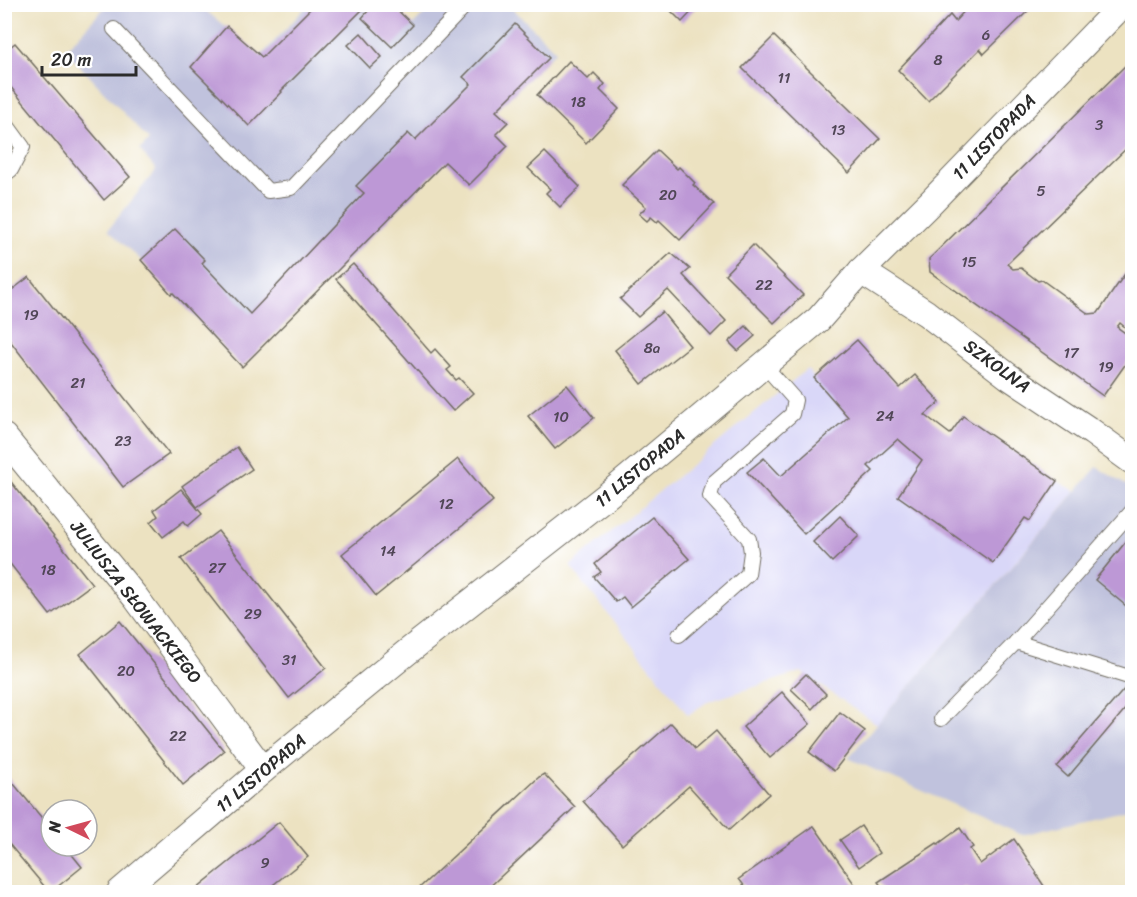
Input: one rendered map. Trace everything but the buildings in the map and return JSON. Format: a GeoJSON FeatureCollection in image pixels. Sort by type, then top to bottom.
{"type":"FeatureCollection","features":[{"type":"Feature","properties":{"kind":"street","name":"11 LISTOPADA"},"geometry":{"type":"LineString","coordinates":[[120,892],[263,770],[406,653],[609,494],[819,319],[861,271],[1124,4]]}},
{"type":"Feature","properties":{"kind":"street","name":"SZKOLNA"},"geometry":{"type":"LineString","coordinates":[[861,271],[926,314],[1008,376],[1132,461]]}},
{"type":"Feature","properties":{"kind":"street","name":"JULIUSZA SŁOWACKIEGO"},"geometry":{"type":"LineString","coordinates":[[4,437],[136,598],[263,770]]}},
{"type":"Feature","properties":{"kind":"lane"},"geometry":{"type":"LineString","coordinates":[[114,29],[268,191],[291,188],[468,4]]}},
{"type":"Feature","properties":{"kind":"lane"},"geometry":{"type":"LineString","coordinates":[[4,121],[23,147],[11,170],[4,175]]}},
{"type":"Feature","properties":{"kind":"lane"},"geometry":{"type":"LineString","coordinates":[[679,635],[748,574],[751,552],[749,539],[710,496],[714,482],[792,414],[795,400],[764,365]]}},
{"type":"Feature","properties":{"kind":"lane"},"geometry":{"type":"LineString","coordinates":[[941,719],[1016,642],[1132,511]]}},
{"type":"Feature","properties":{"kind":"lane"},"geometry":{"type":"LineString","coordinates":[[1016,642],[1132,678]]}},
{"type":"Feature","properties":{"kind":"shaded area"},"geometry":{"type":"Polygon","coordinates":[[[508,4],[556,51],[242,367],[141,260],[108,230],[156,170],[140,150],[149,140],[65,50],[107,5],[199,5],[261,56],[308,5],[391,5],[413,25],[434,5],[508,4]]]}},
{"type":"Feature","properties":{"kind":"shaded area"},"geometry":{"type":"Polygon","coordinates":[[[857,340],[900,388],[915,376],[940,402],[925,415],[949,434],[963,416],[1057,481],[1076,491],[877,724],[801,672],[707,702],[688,715],[570,566],[807,369],[814,378],[857,340]]]}},
{"type":"Feature","properties":{"kind":"shaded area"},"geometry":{"type":"Polygon","coordinates":[[[1097,467],[1132,489],[1132,809],[1022,835],[848,758],[1097,467]]]}}]}
